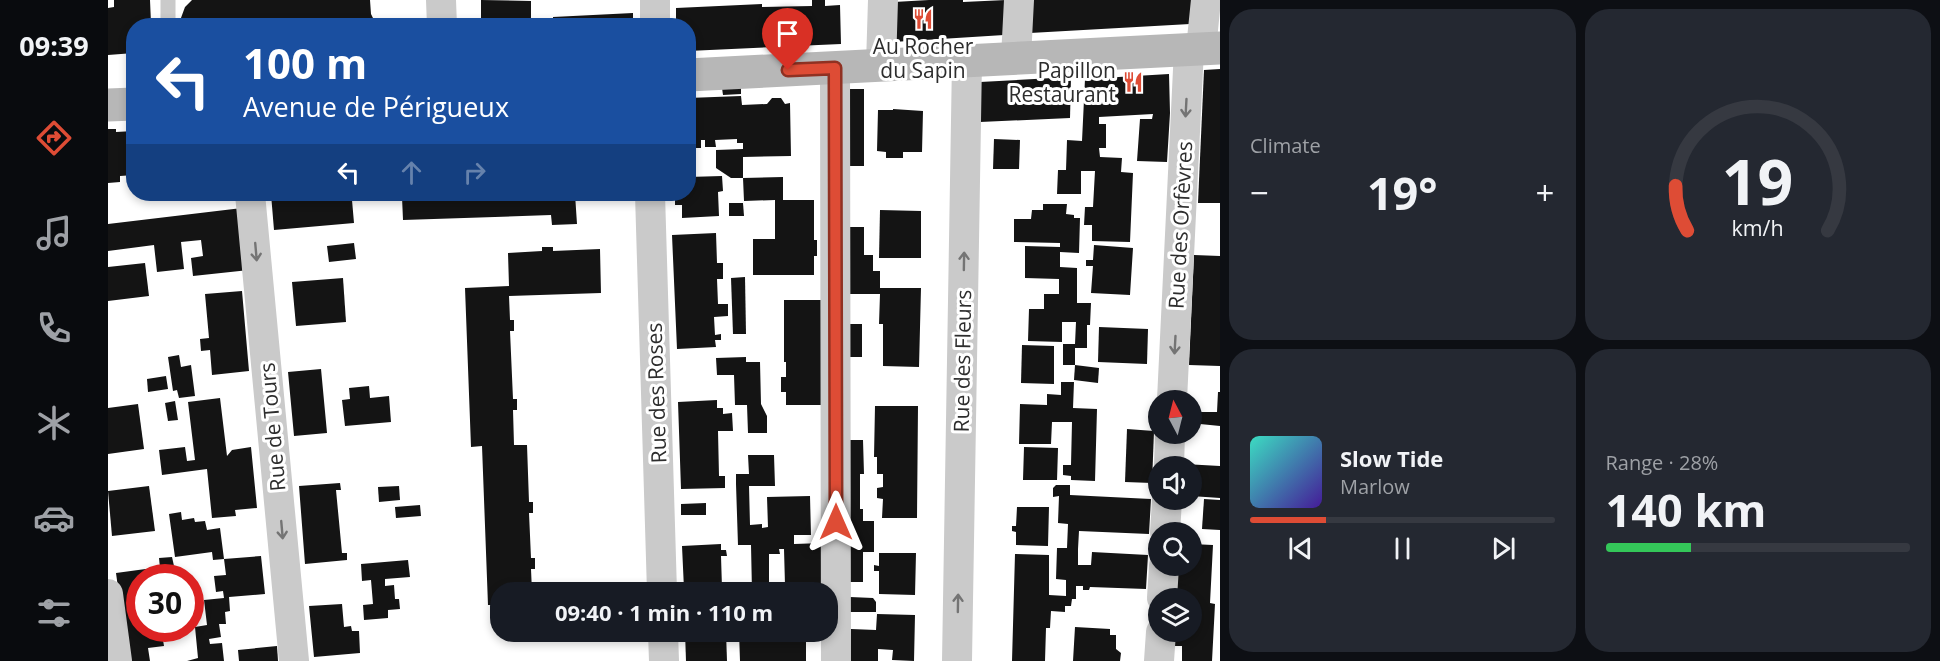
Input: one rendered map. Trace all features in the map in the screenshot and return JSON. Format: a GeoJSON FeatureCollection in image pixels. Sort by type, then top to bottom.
{"type":"FeatureCollection","features":[{"type":"Feature","properties":{"kind":"street"},"geometry":{"type":"LineString","coordinates":[[441,0],[442,18]]}},
{"type":"Feature","properties":{"kind":"street"},"geometry":{"type":"LineString","coordinates":[[655,0],[655,18]]}},
{"type":"Feature","properties":{"kind":"street"},"geometry":{"type":"LineString","coordinates":[[881,65],[883,0]]}},
{"type":"Feature","properties":{"kind":"street"},"geometry":{"type":"LineString","coordinates":[[1016,58],[1019,0]]}},
{"type":"Feature","properties":{"kind":"street","name":"Rue des Orfèvres"},"geometry":{"type":"LineString","coordinates":[[1173,390],[1206,0]]}},
{"type":"Feature","properties":{"kind":"street"},"geometry":{"type":"LineString","coordinates":[[696,75],[1203,49]]}},
{"type":"Feature","properties":{"kind":"street","name":"Rue des Fleurs"},"geometry":{"type":"LineString","coordinates":[[957,661],[967,61]]}},
{"type":"Feature","properties":{"kind":"street"},"geometry":{"type":"LineString","coordinates":[[835,68],[836,661]]}},
{"type":"Feature","properties":{"kind":"street"},"geometry":{"type":"LineString","coordinates":[[108,105],[126,104]]}},
{"type":"Feature","properties":{"kind":"street","name":"Rue de Tours"},"geometry":{"type":"LineString","coordinates":[[251,201],[294,661]]}},
{"type":"Feature","properties":{"kind":"street","name":"Rue des Roses"},"geometry":{"type":"LineString","coordinates":[[650,201],[662,582]]}},
{"type":"Feature","properties":{"kind":"street"},"geometry":{"type":"LineString","coordinates":[[108,594],[117,661]]}},
{"type":"Feature","properties":{"kind":"street"},"geometry":{"type":"LineString","coordinates":[[663,642],[664,661]]}},
{"type":"Feature","properties":{"kind":"street"},"geometry":{"type":"LineString","coordinates":[[1159,661],[1160,642]]}},
{"type":"Feature","properties":{"kind":"lane"},"geometry":{"type":"LineString","coordinates":[[168,0],[168,18]]}},
{"type":"Feature","properties":{"kind":"building"},"geometry":{"type":"Polygon","coordinates":[[[114,0],[150,0],[151,18],[126,18],[126,54],[108,55],[108,8],[114,7],[114,0]]]}},
{"type":"Feature","properties":{"kind":"building"},"geometry":{"type":"Polygon","coordinates":[[[192,0],[370,0],[373,18],[181,18],[185,7],[192,0]]]}},
{"type":"Feature","properties":{"kind":"building"},"geometry":{"type":"Polygon","coordinates":[[[481,0],[531,1],[531,18],[481,18],[481,0]]]}},
{"type":"Feature","properties":{"kind":"building"},"geometry":{"type":"Polygon","coordinates":[[[812,0],[825,0],[825,6],[840,5],[841,44],[696,51],[696,18],[676,18],[676,8],[762,4],[762,7],[812,6],[812,0]]]}},
{"type":"Feature","properties":{"kind":"building"},"geometry":{"type":"Polygon","coordinates":[[[963,0],[963,2],[1006,0],[1004,35],[893,42],[894,2],[963,0]]]}},
{"type":"Feature","properties":{"kind":"building"},"geometry":{"type":"Polygon","coordinates":[[[1032,0],[1192,0],[1190,24],[1030,33],[1032,0]]]}},
{"type":"Feature","properties":{"kind":"building"},"geometry":{"type":"Polygon","coordinates":[[[633,13],[633,18],[553,17],[633,13]]]}},
{"type":"Feature","properties":{"kind":"building"},"geometry":{"type":"Polygon","coordinates":[[[1220,69],[1220,203],[1198,203],[1204,70],[1220,69]]]}},
{"type":"Feature","properties":{"kind":"building"},"geometry":{"type":"Polygon","coordinates":[[[1169,74],[1170,113],[1167,162],[1137,161],[1140,119],[1152,119],[1153,114],[1099,117],[1099,124],[1106,124],[1106,148],[1099,148],[1100,157],[1122,158],[1121,172],[1133,173],[1130,242],[1092,241],[1092,225],[1084,225],[1085,207],[1093,207],[1095,171],[1081,171],[1081,194],[1057,194],[1058,170],[1066,170],[1067,140],[1082,141],[1085,79],[1169,74]]]}},
{"type":"Feature","properties":{"kind":"building"},"geometry":{"type":"Polygon","coordinates":[[[1071,77],[1070,118],[980,122],[980,82],[1071,77]]]}},
{"type":"Feature","properties":{"kind":"building"},"geometry":{"type":"Polygon","coordinates":[[[741,87],[741,94],[723,95],[722,88],[741,87]]]}},
{"type":"Feature","properties":{"kind":"building"},"geometry":{"type":"Polygon","coordinates":[[[848,89],[864,89],[864,166],[849,166],[848,89]]]}},
{"type":"Feature","properties":{"kind":"building"},"geometry":{"type":"Polygon","coordinates":[[[741,96],[742,105],[767,104],[772,98],[781,98],[785,104],[790,103],[791,156],[743,157],[743,178],[731,178],[716,168],[716,150],[743,149],[743,143],[737,143],[737,139],[715,140],[716,147],[705,147],[705,140],[701,140],[701,148],[696,148],[696,98],[741,96]]]}},
{"type":"Feature","properties":{"kind":"building"},"geometry":{"type":"Polygon","coordinates":[[[878,110],[923,111],[922,152],[903,152],[903,158],[886,158],[886,152],[877,151],[878,110]]]}},
{"type":"Feature","properties":{"kind":"building"},"geometry":{"type":"Polygon","coordinates":[[[108,129],[116,129],[116,132],[126,131],[126,176],[120,176],[120,182],[108,183],[108,129]]]}},
{"type":"Feature","properties":{"kind":"building"},"geometry":{"type":"Polygon","coordinates":[[[994,139],[1020,140],[1019,169],[993,169],[994,139]]]}},
{"type":"Feature","properties":{"kind":"building"},"geometry":{"type":"Polygon","coordinates":[[[722,176],[723,191],[718,192],[719,216],[682,218],[682,205],[675,205],[675,201],[696,201],[696,177],[722,176]]]}},
{"type":"Feature","properties":{"kind":"building"},"geometry":{"type":"Polygon","coordinates":[[[783,177],[783,200],[814,200],[814,240],[817,240],[817,256],[814,256],[814,275],[753,275],[753,239],[775,239],[775,200],[744,201],[743,178],[783,177]]]}},
{"type":"Feature","properties":{"kind":"building"},"geometry":{"type":"Polygon","coordinates":[[[272,201],[352,201],[354,223],[274,230],[272,201]]]}},
{"type":"Feature","properties":{"kind":"building"},"geometry":{"type":"Polygon","coordinates":[[[402,201],[575,201],[577,224],[552,225],[551,215],[403,220],[402,201]]]}},
{"type":"Feature","properties":{"kind":"building"},"geometry":{"type":"Polygon","coordinates":[[[729,203],[743,203],[744,216],[729,216],[729,203]]]}},
{"type":"Feature","properties":{"kind":"building"},"geometry":{"type":"Polygon","coordinates":[[[1043,204],[1067,204],[1066,214],[1080,218],[1079,253],[1060,252],[1060,267],[1077,268],[1077,303],[1091,303],[1090,325],[1087,325],[1087,348],[1075,348],[1075,365],[1063,365],[1063,344],[1075,344],[1076,322],[1062,322],[1062,342],[1028,341],[1029,309],[1044,309],[1044,294],[1059,294],[1059,279],[1025,278],[1025,246],[1060,247],[1060,243],[1014,242],[1014,219],[1031,219],[1032,210],[1043,210],[1043,204]]]}},
{"type":"Feature","properties":{"kind":"building"},"geometry":{"type":"Polygon","coordinates":[[[242,208],[249,270],[193,276],[191,258],[203,256],[201,240],[181,242],[184,269],[157,272],[154,245],[108,251],[108,224],[242,208]]]}},
{"type":"Feature","properties":{"kind":"building"},"geometry":{"type":"Polygon","coordinates":[[[880,210],[921,211],[921,258],[879,258],[880,210]]]}},
{"type":"Feature","properties":{"kind":"building"},"geometry":{"type":"Polygon","coordinates":[[[849,227],[864,227],[864,255],[873,255],[873,271],[880,271],[880,288],[921,288],[919,367],[883,366],[883,324],[879,324],[880,294],[849,294],[849,227]]]}},
{"type":"Feature","properties":{"kind":"building"},"geometry":{"type":"Polygon","coordinates":[[[716,233],[717,263],[723,263],[723,279],[717,279],[718,304],[728,304],[728,316],[714,317],[715,335],[721,334],[721,340],[715,340],[716,347],[677,349],[672,235],[716,233]]]}},
{"type":"Feature","properties":{"kind":"building"},"geometry":{"type":"Polygon","coordinates":[[[354,243],[356,259],[329,262],[327,246],[354,243]]]}},
{"type":"Feature","properties":{"kind":"building"},"geometry":{"type":"Polygon","coordinates":[[[1094,245],[1133,248],[1130,295],[1091,293],[1093,266],[1086,266],[1086,260],[1093,260],[1094,245]]]}},
{"type":"Feature","properties":{"kind":"building"},"geometry":{"type":"Polygon","coordinates":[[[542,247],[553,247],[553,251],[600,249],[601,293],[509,296],[510,320],[514,320],[514,331],[510,331],[513,399],[517,399],[517,410],[513,410],[514,445],[527,445],[529,502],[533,502],[533,513],[529,513],[531,558],[535,558],[535,569],[531,569],[532,582],[490,582],[490,605],[488,605],[482,446],[471,447],[465,288],[509,286],[508,253],[542,251],[542,247]]]}},
{"type":"Feature","properties":{"kind":"building"},"geometry":{"type":"Polygon","coordinates":[[[1194,255],[1220,256],[1220,366],[1189,365],[1194,255]]]}},
{"type":"Feature","properties":{"kind":"building"},"geometry":{"type":"Polygon","coordinates":[[[145,263],[149,296],[108,301],[108,267],[145,263]]]}},
{"type":"Feature","properties":{"kind":"building"},"geometry":{"type":"Polygon","coordinates":[[[745,277],[746,334],[733,334],[731,278],[745,277]]]}},
{"type":"Feature","properties":{"kind":"building"},"geometry":{"type":"Polygon","coordinates":[[[343,278],[346,322],[296,326],[292,282],[343,278]]]}},
{"type":"Feature","properties":{"kind":"building"},"geometry":{"type":"Polygon","coordinates":[[[242,291],[249,371],[212,375],[210,350],[201,351],[200,339],[209,338],[205,294],[242,291]]]}},
{"type":"Feature","properties":{"kind":"building"},"geometry":{"type":"Polygon","coordinates":[[[784,300],[823,300],[823,405],[786,405],[786,392],[781,392],[781,377],[786,377],[784,300]]]}},
{"type":"Feature","properties":{"kind":"building"},"geometry":{"type":"Polygon","coordinates":[[[849,324],[862,324],[862,357],[849,357],[849,324]]]}},
{"type":"Feature","properties":{"kind":"building"},"geometry":{"type":"Polygon","coordinates":[[[1099,327],[1148,329],[1147,364],[1098,362],[1099,327]]]}},
{"type":"Feature","properties":{"kind":"building"},"geometry":{"type":"Polygon","coordinates":[[[1022,345],[1054,346],[1054,384],[1021,383],[1022,345]]]}},
{"type":"Feature","properties":{"kind":"building"},"geometry":{"type":"Polygon","coordinates":[[[179,355],[181,367],[191,365],[195,396],[179,398],[177,390],[173,391],[168,357],[179,355]]]}},
{"type":"Feature","properties":{"kind":"building"},"geometry":{"type":"Polygon","coordinates":[[[746,357],[746,362],[760,362],[761,404],[767,416],[767,433],[748,433],[747,405],[735,405],[734,375],[717,375],[716,358],[746,357]]]}},
{"type":"Feature","properties":{"kind":"building"},"geometry":{"type":"Polygon","coordinates":[[[1075,365],[1099,368],[1098,383],[1074,380],[1075,365]]]}},
{"type":"Feature","properties":{"kind":"building"},"geometry":{"type":"Polygon","coordinates":[[[321,369],[327,433],[294,436],[288,372],[321,369]]]}},
{"type":"Feature","properties":{"kind":"building"},"geometry":{"type":"Polygon","coordinates":[[[166,376],[168,389],[148,392],[147,379],[166,376]]]}},
{"type":"Feature","properties":{"kind":"building"},"geometry":{"type":"Polygon","coordinates":[[[1061,382],[1074,382],[1073,408],[1097,409],[1095,481],[1071,480],[1071,476],[1063,475],[1063,465],[1071,465],[1072,422],[1052,422],[1051,444],[1019,444],[1020,404],[1047,405],[1047,394],[1061,395],[1061,382]]]}},
{"type":"Feature","properties":{"kind":"building"},"geometry":{"type":"Polygon","coordinates":[[[369,386],[370,398],[389,396],[391,422],[345,426],[342,400],[350,399],[349,388],[369,386]]]}},
{"type":"Feature","properties":{"kind":"building"},"geometry":{"type":"Polygon","coordinates":[[[1218,392],[1220,392],[1220,426],[1202,424],[1202,412],[1217,412],[1218,392]]]}},
{"type":"Feature","properties":{"kind":"building"},"geometry":{"type":"Polygon","coordinates":[[[220,398],[227,456],[232,450],[251,447],[257,508],[235,510],[236,516],[212,518],[207,469],[162,475],[159,450],[185,447],[187,461],[195,460],[188,402],[220,398]]]}},
{"type":"Feature","properties":{"kind":"building"},"geometry":{"type":"Polygon","coordinates":[[[717,400],[717,408],[723,408],[723,414],[732,413],[733,431],[718,431],[719,476],[725,476],[725,488],[681,489],[678,402],[717,400]]]}},
{"type":"Feature","properties":{"kind":"building"},"geometry":{"type":"Polygon","coordinates":[[[175,401],[178,420],[168,421],[165,403],[175,401]]]}},
{"type":"Feature","properties":{"kind":"building"},"geometry":{"type":"Polygon","coordinates":[[[138,404],[144,449],[108,454],[108,408],[138,404]]]}},
{"type":"Feature","properties":{"kind":"building"},"geometry":{"type":"Polygon","coordinates":[[[875,406],[918,406],[917,518],[882,518],[883,499],[877,498],[877,488],[883,487],[883,474],[877,474],[877,457],[874,457],[875,406]]]}},
{"type":"Feature","properties":{"kind":"building"},"geometry":{"type":"Polygon","coordinates":[[[1127,429],[1148,431],[1148,444],[1154,444],[1153,456],[1148,456],[1148,483],[1125,482],[1127,429]]]}},
{"type":"Feature","properties":{"kind":"building"},"geometry":{"type":"Polygon","coordinates":[[[849,440],[863,440],[864,474],[860,474],[860,509],[863,509],[863,521],[874,521],[874,552],[863,552],[863,582],[850,582],[849,440]]]}},
{"type":"Feature","properties":{"kind":"building"},"geometry":{"type":"Polygon","coordinates":[[[1024,447],[1058,448],[1057,480],[1023,480],[1024,447]]]}},
{"type":"Feature","properties":{"kind":"building"},"geometry":{"type":"Polygon","coordinates":[[[748,455],[774,455],[775,486],[749,486],[750,525],[762,524],[762,528],[768,527],[767,497],[810,496],[811,535],[794,535],[794,544],[823,543],[822,582],[785,582],[784,549],[779,549],[780,554],[769,554],[769,582],[752,582],[751,545],[738,545],[736,484],[736,474],[749,474],[748,455]]]}},
{"type":"Feature","properties":{"kind":"building"},"geometry":{"type":"Polygon","coordinates":[[[1202,465],[1220,466],[1220,498],[1202,497],[1202,465]]]}},
{"type":"Feature","properties":{"kind":"building"},"geometry":{"type":"Polygon","coordinates":[[[340,483],[341,490],[336,490],[342,553],[347,553],[347,560],[305,564],[299,486],[340,483]]]}},
{"type":"Feature","properties":{"kind":"building"},"geometry":{"type":"Polygon","coordinates":[[[1056,485],[1070,485],[1070,495],[1148,499],[1148,510],[1150,510],[1148,534],[1079,531],[1078,549],[1078,565],[1091,565],[1092,552],[1148,555],[1146,589],[1090,587],[1089,590],[1083,590],[1083,586],[1076,586],[1076,599],[1072,599],[1071,606],[1065,606],[1065,612],[1051,611],[1050,628],[1046,628],[1045,661],[1012,661],[1015,554],[1049,555],[1049,595],[1066,596],[1066,580],[1056,579],[1057,548],[1067,548],[1068,524],[1058,523],[1059,496],[1053,497],[1053,488],[1056,485]]]}},
{"type":"Feature","properties":{"kind":"building"},"geometry":{"type":"Polygon","coordinates":[[[149,486],[155,531],[112,536],[108,491],[149,486]]]}},
{"type":"Feature","properties":{"kind":"building"},"geometry":{"type":"Polygon","coordinates":[[[399,486],[400,500],[379,502],[378,487],[399,486]]]}},
{"type":"Feature","properties":{"kind":"building"},"geometry":{"type":"Polygon","coordinates":[[[1204,499],[1220,500],[1220,530],[1202,529],[1204,499]]]}},
{"type":"Feature","properties":{"kind":"building"},"geometry":{"type":"Polygon","coordinates":[[[706,503],[706,515],[681,515],[681,504],[706,503]]]}},
{"type":"Feature","properties":{"kind":"building"},"geometry":{"type":"Polygon","coordinates":[[[420,505],[421,516],[396,518],[395,507],[420,505]]]}},
{"type":"Feature","properties":{"kind":"building"},"geometry":{"type":"Polygon","coordinates":[[[1017,507],[1049,507],[1048,546],[1016,545],[1016,532],[1012,531],[1012,526],[1016,526],[1017,507]]]}},
{"type":"Feature","properties":{"kind":"building"},"geometry":{"type":"Polygon","coordinates":[[[181,512],[182,520],[194,518],[195,522],[205,521],[207,530],[220,528],[224,559],[213,560],[212,552],[175,557],[169,514],[181,512]]]}},
{"type":"Feature","properties":{"kind":"building"},"geometry":{"type":"Polygon","coordinates":[[[721,544],[721,550],[726,550],[727,556],[721,556],[722,582],[684,582],[682,546],[721,544]]]}},
{"type":"Feature","properties":{"kind":"building"},"geometry":{"type":"Polygon","coordinates":[[[1202,544],[1213,545],[1210,603],[1215,604],[1212,661],[1182,661],[1182,646],[1174,646],[1174,642],[1202,642],[1202,588],[1177,588],[1177,576],[1202,576],[1202,544]]]}},
{"type":"Feature","properties":{"kind":"building"},"geometry":{"type":"Polygon","coordinates":[[[879,553],[916,553],[915,595],[879,594],[879,571],[874,571],[874,565],[879,566],[879,553]]]}},
{"type":"Feature","properties":{"kind":"building"},"geometry":{"type":"Polygon","coordinates":[[[261,556],[265,594],[229,597],[230,611],[225,612],[226,624],[219,624],[221,637],[209,639],[210,644],[222,643],[224,661],[187,661],[198,658],[196,642],[204,642],[204,626],[207,625],[204,600],[224,598],[223,591],[216,592],[214,576],[226,575],[224,559],[261,556]]]}},
{"type":"Feature","properties":{"kind":"building"},"geometry":{"type":"Polygon","coordinates":[[[172,557],[174,564],[160,564],[159,558],[172,557]]]}},
{"type":"Feature","properties":{"kind":"building"},"geometry":{"type":"Polygon","coordinates":[[[408,560],[410,577],[385,579],[385,586],[394,585],[395,599],[399,599],[400,609],[388,610],[388,618],[364,620],[363,605],[373,604],[371,580],[362,581],[361,564],[408,560]]]}},
{"type":"Feature","properties":{"kind":"building"},"geometry":{"type":"Polygon","coordinates":[[[126,572],[126,642],[163,642],[164,646],[148,648],[150,661],[128,661],[116,573],[126,572]]]}},
{"type":"Feature","properties":{"kind":"building"},"geometry":{"type":"Polygon","coordinates":[[[850,597],[873,598],[876,602],[876,612],[850,612],[850,597]]]}},
{"type":"Feature","properties":{"kind":"building"},"geometry":{"type":"Polygon","coordinates":[[[342,604],[344,627],[351,626],[352,631],[359,631],[360,653],[314,657],[309,606],[342,604]]]}},
{"type":"Feature","properties":{"kind":"building"},"geometry":{"type":"Polygon","coordinates":[[[877,614],[915,615],[914,661],[892,660],[893,650],[878,649],[878,661],[850,661],[851,629],[876,630],[877,614]]]}},
{"type":"Feature","properties":{"kind":"building"},"geometry":{"type":"Polygon","coordinates":[[[1075,627],[1110,629],[1110,635],[1116,635],[1116,649],[1121,653],[1120,661],[1073,661],[1075,627]]]}},
{"type":"Feature","properties":{"kind":"building"},"geometry":{"type":"Polygon","coordinates":[[[685,642],[726,642],[727,661],[686,661],[685,642]]]}},
{"type":"Feature","properties":{"kind":"building"},"geometry":{"type":"Polygon","coordinates":[[[739,642],[806,642],[806,661],[740,661],[739,642]]]}},
{"type":"Feature","properties":{"kind":"building"},"geometry":{"type":"Polygon","coordinates":[[[277,646],[278,661],[239,661],[238,650],[277,646]]]}},
{"type":"Feature","properties":{"kind":"place","name":"Au Rocher du Sapin"},"geometry":{"type":"Point","coordinates":[923,19]}},
{"type":"Feature","properties":{"kind":"place","name":"Papillon Restaurant"},"geometry":{"type":"Point","coordinates":[1133,82]}},
{"type":"Feature","properties":{"kind":"route"},"geometry":{"type":"LineString","coordinates":[[788,70],[835,68],[836,522]]}}]}
